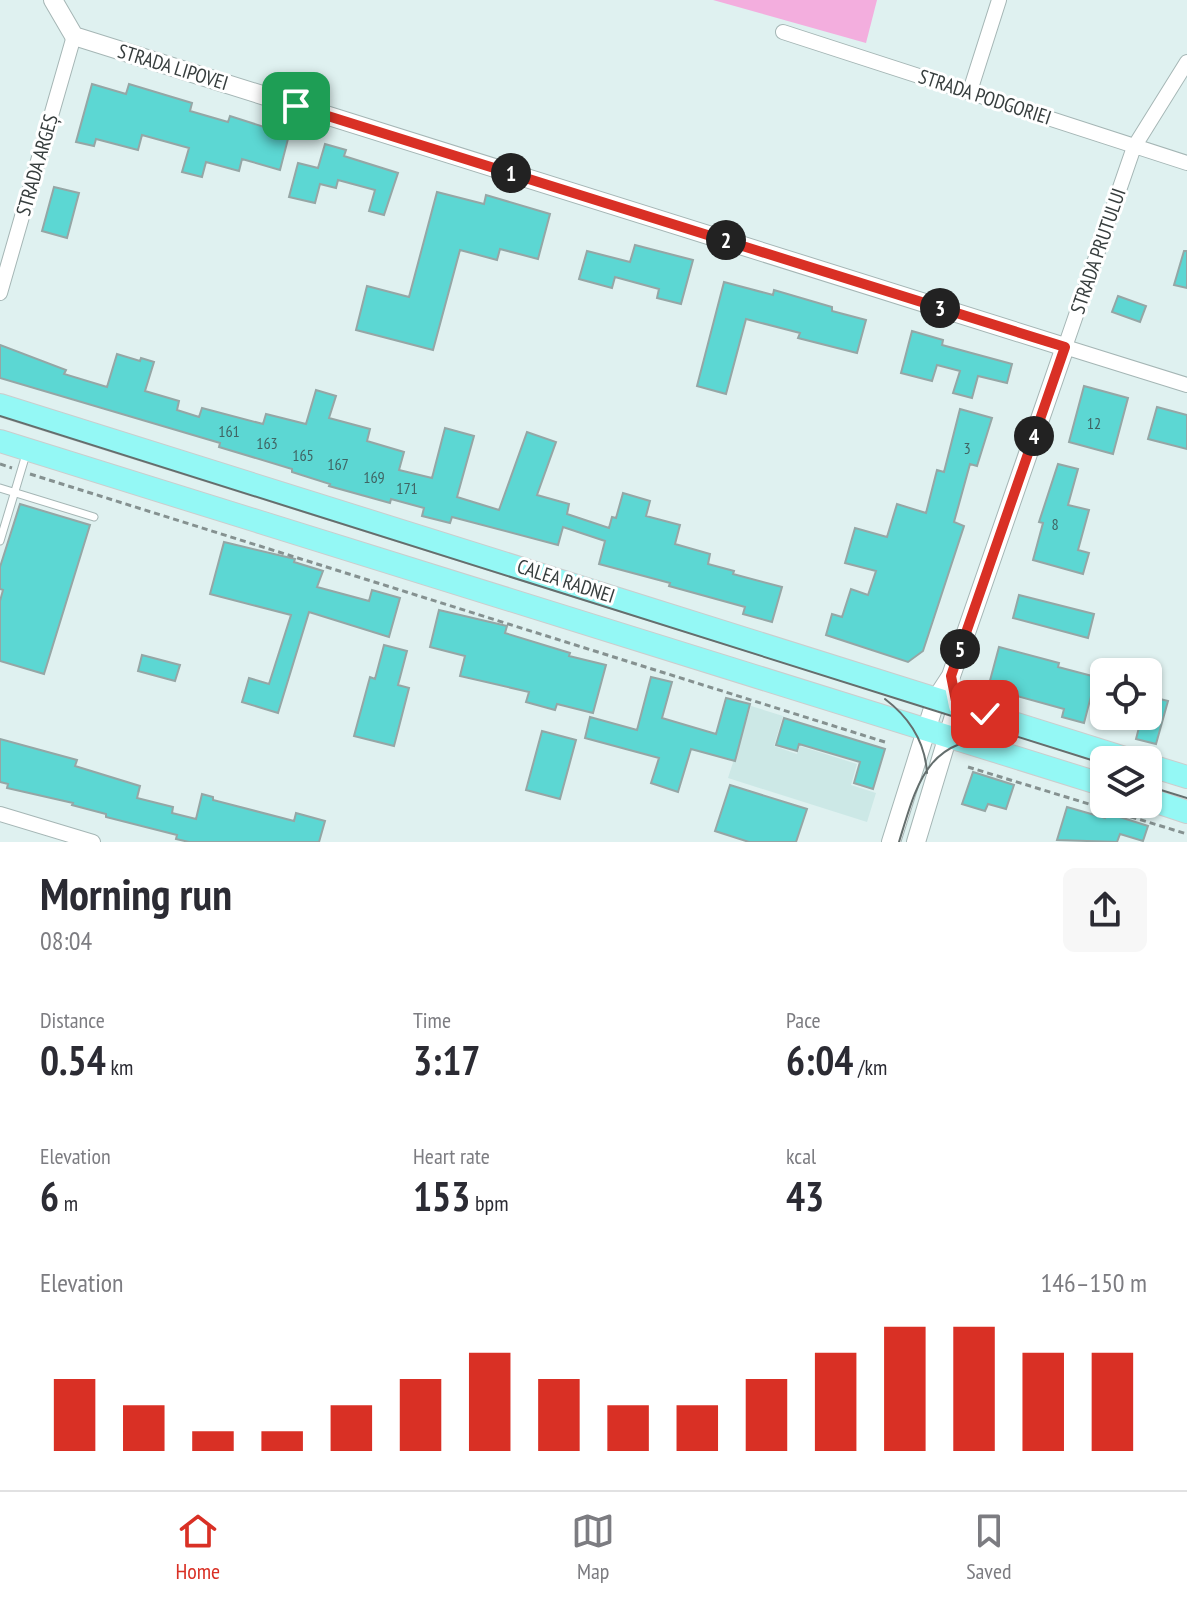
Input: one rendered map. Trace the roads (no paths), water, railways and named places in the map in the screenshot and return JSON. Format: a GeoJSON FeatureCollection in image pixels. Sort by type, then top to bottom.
{"type":"FeatureCollection","features":[{"type":"Feature","properties":{"kind":"main road","name":"CALEA RADNEI"},"geometry":{"type":"LineString","coordinates":[[0,405],[1090,747]]}},
{"type":"Feature","properties":{"kind":"main road","name":"CALEA RADNEI"},"geometry":{"type":"LineString","coordinates":[[0,441],[24,460],[1090,781]]}},
{"type":"Feature","properties":{"kind":"main road"},"geometry":{"type":"LineString","coordinates":[[1162,769],[1187,777]]}},
{"type":"Feature","properties":{"kind":"main road"},"geometry":{"type":"LineString","coordinates":[[1162,804],[1187,812]]}},
{"type":"Feature","properties":{"kind":"street"},"geometry":{"type":"LineString","coordinates":[[53,0],[74,36]]}},
{"type":"Feature","properties":{"kind":"street"},"geometry":{"type":"LineString","coordinates":[[970,91],[999,0]]}},
{"type":"Feature","properties":{"kind":"street","name":"STRADA PODGORIEI"},"geometry":{"type":"LineString","coordinates":[[783,32],[1187,163]]}},
{"type":"Feature","properties":{"kind":"street","name":"STRADA ARGEȘ"},"geometry":{"type":"LineString","coordinates":[[0,293],[74,36]]}},
{"type":"Feature","properties":{"kind":"street","name":"STRADA LIPOVEI"},"geometry":{"type":"LineString","coordinates":[[74,36],[1187,385]]}},
{"type":"Feature","properties":{"kind":"street","name":"STRADA PRUTULUI"},"geometry":{"type":"LineString","coordinates":[[946,702],[951,676],[1134,147],[1187,62]]}},
{"type":"Feature","properties":{"kind":"street"},"geometry":{"type":"LineString","coordinates":[[891,842],[926,730],[946,702]]}},
{"type":"Feature","properties":{"kind":"street"},"geometry":{"type":"LineString","coordinates":[[916,842],[949,737],[946,702]]}},
{"type":"Feature","properties":{"kind":"street"},"geometry":{"type":"LineString","coordinates":[[0,814],[93,842]]}},
{"type":"Feature","properties":{"kind":"lane"},"geometry":{"type":"LineString","coordinates":[[0,541],[24,460]]}},
{"type":"Feature","properties":{"kind":"lane"},"geometry":{"type":"LineString","coordinates":[[0,488],[94,517]]}},
{"type":"Feature","properties":{"kind":"tram line"},"geometry":{"type":"LineString","coordinates":[[0,416],[1090,760]]}},
{"type":"Feature","properties":{"kind":"tram line"},"geometry":{"type":"LineString","coordinates":[[885,699],[915,731],[927,773]]}},
{"type":"Feature","properties":{"kind":"tram line"},"geometry":{"type":"LineString","coordinates":[[899,842],[913,799],[930,766],[958,745],[978,739],[1004,737]]}},
{"type":"Feature","properties":{"kind":"tram line"},"geometry":{"type":"LineString","coordinates":[[1162,790],[1187,798]]}}]}
